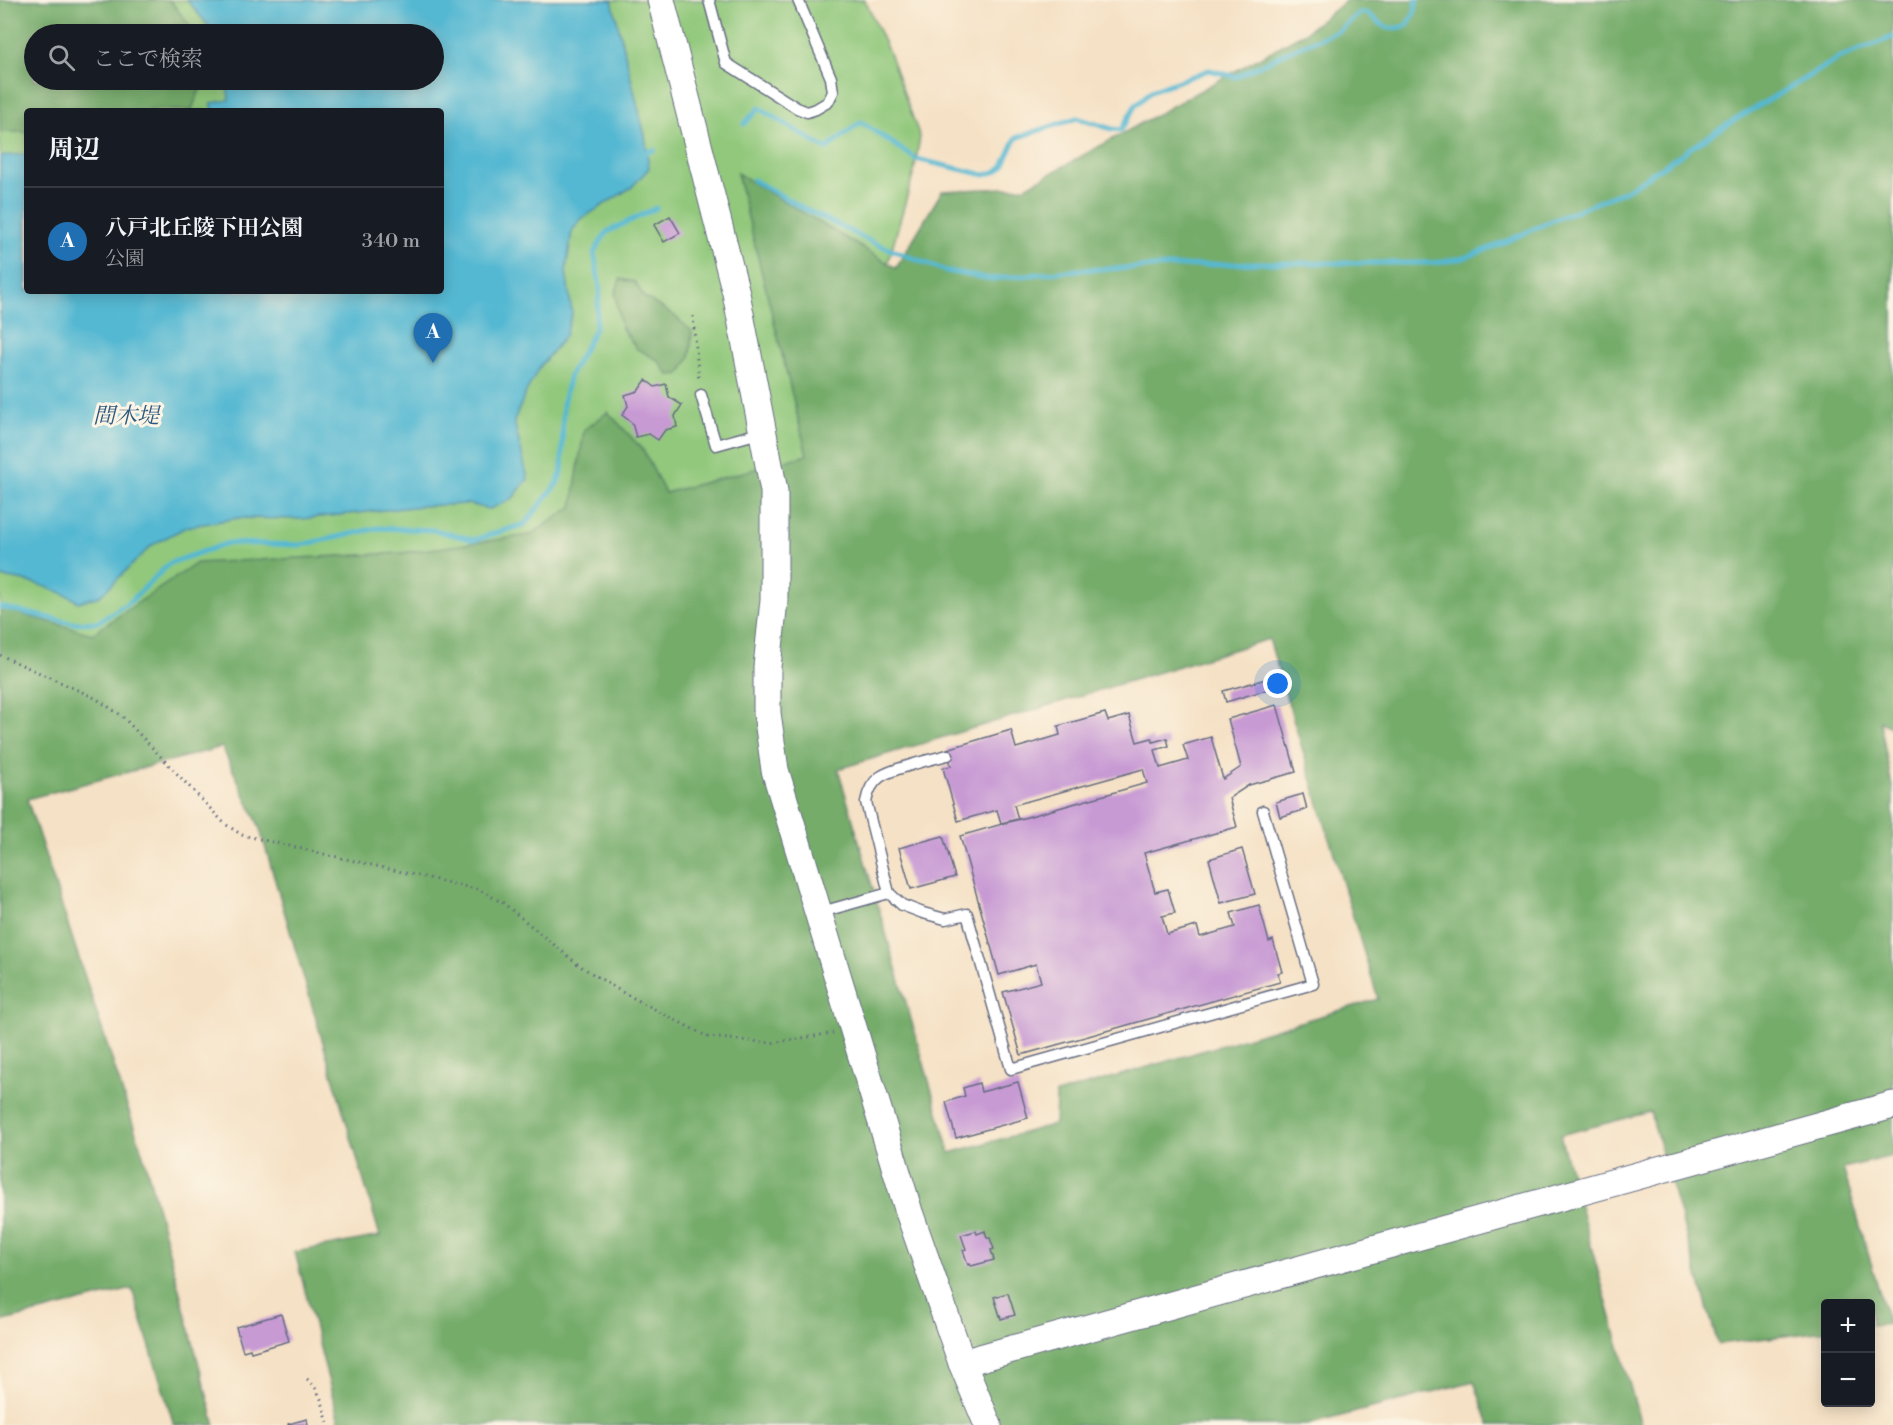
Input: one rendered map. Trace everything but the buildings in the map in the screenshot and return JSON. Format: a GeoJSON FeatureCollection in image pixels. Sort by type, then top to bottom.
{"type":"FeatureCollection","features":[{"type":"Feature","properties":{"kind":"street"},"geometry":{"type":"LineString","coordinates":[[661,0],[672,67],[736,293],[774,491],[774,600],[767,667],[767,713],[775,770],[909,1212],[962,1363],[988,1425]]}},
{"type":"Feature","properties":{"kind":"street"},"geometry":{"type":"LineString","coordinates":[[962,1363],[1893,1105]]}},
{"type":"Feature","properties":{"kind":"lane"},"geometry":{"type":"LineString","coordinates":[[709,0],[726,63],[807,112],[828,102],[833,92],[831,78],[798,0]]}},
{"type":"Feature","properties":{"kind":"lane"},"geometry":{"type":"LineString","coordinates":[[701,395],[716,445],[763,432]]}},
{"type":"Feature","properties":{"kind":"lane"},"geometry":{"type":"LineString","coordinates":[[948,754],[888,771],[877,779],[868,791],[866,802],[889,893],[902,905],[922,913],[945,919],[967,914],[1011,1069],[1313,984],[1263,811]]}},
{"type":"Feature","properties":{"kind":"lane"},"geometry":{"type":"LineString","coordinates":[[818,913],[889,893]]}},
{"type":"Feature","properties":{"kind":"path"},"geometry":{"type":"LineString","coordinates":[[693,316],[701,395]]}},
{"type":"Feature","properties":{"kind":"path"},"geometry":{"type":"LineString","coordinates":[[0,655],[95,698],[121,715],[225,824],[242,835],[480,890],[503,903],[580,966],[622,992],[708,1037],[771,1043],[853,1029]]}},
{"type":"Feature","properties":{"kind":"path"},"geometry":{"type":"LineString","coordinates":[[307,1379],[315,1385],[323,1403],[328,1425]]}},
{"type":"Feature","properties":{"kind":"green space"},"geometry":{"type":"Polygon","coordinates":[[[0,0],[865,0],[890,55],[920,137],[914,172],[877,300],[848,472],[119,643],[0,629],[0,0]]]}},
{"type":"Feature","properties":{"kind":"green space"},"geometry":{"type":"Polygon","coordinates":[[[0,0],[170,0],[188,24],[24,24],[24,90],[200,90],[192,108],[24,108],[24,132],[0,132],[0,0]]]}},
{"type":"Feature","properties":{"kind":"green space"},"geometry":{"type":"Polygon","coordinates":[[[1347,0],[1893,0],[1893,729],[1880,721],[1893,792],[1893,1156],[1843,1168],[1889,1324],[1875,1326],[1875,1299],[1821,1299],[1821,1331],[1718,1344],[1650,1112],[1560,1135],[1641,1425],[1489,1425],[1474,1381],[1307,1425],[340,1425],[295,1252],[380,1236],[259,826],[222,747],[27,799],[145,1161],[215,1425],[174,1425],[132,1289],[0,1322],[0,608],[92,634],[197,563],[401,553],[530,535],[572,507],[584,430],[608,412],[643,450],[665,493],[807,455],[737,173],[896,268],[942,191],[1026,187],[1304,33],[1347,0]],[[1269,639],[838,769],[950,1153],[1055,1124],[1056,1094],[1378,999],[1269,639]]]}},
{"type":"Feature","properties":{"kind":"green space"},"geometry":{"type":"Polygon","coordinates":[[[620,279],[635,282],[644,297],[672,314],[692,331],[690,357],[680,374],[669,375],[658,360],[637,349],[621,327],[615,294],[620,279]]]}},
{"type":"Feature","properties":{"kind":"water","name":"間木堤"},"geometry":{"type":"Polygon","coordinates":[[[187,0],[612,0],[645,136],[649,168],[632,187],[581,219],[572,231],[566,271],[572,314],[565,336],[541,365],[514,421],[528,479],[512,499],[490,509],[468,504],[422,506],[302,519],[238,518],[186,527],[152,545],[100,596],[79,602],[41,585],[0,577],[0,156],[24,154],[24,294],[444,294],[444,108],[213,108],[211,103],[229,100],[228,90],[444,90],[444,24],[207,24],[187,0]]]}},
{"type":"Feature","properties":{"kind":"waterway"},"geometry":{"type":"LineString","coordinates":[[744,124],[759,108],[826,149],[861,122],[916,159],[985,175],[1003,166],[1016,138],[1077,118],[1121,130],[1135,106],[1151,91],[1209,70],[1236,77],[1289,51],[1338,31],[1360,13],[1367,13],[1386,27],[1395,28],[1408,25],[1415,11],[1417,0]]}},
{"type":"Feature","properties":{"kind":"waterway"},"geometry":{"type":"LineString","coordinates":[[753,180],[874,243],[946,271],[991,279],[1077,270],[1256,263],[1434,263],[1464,258],[1627,190],[1718,130],[1841,57],[1893,37]]}},
{"type":"Feature","properties":{"kind":"waterway"},"geometry":{"type":"LineString","coordinates":[[641,153],[654,150]]}},
{"type":"Feature","properties":{"kind":"waterway"},"geometry":{"type":"LineString","coordinates":[[0,607],[72,623],[98,622],[132,600],[170,563],[228,543],[301,545],[378,528],[434,530],[474,540],[525,524],[557,484],[562,471],[563,403],[570,375],[595,329],[600,288],[594,252],[607,232],[656,208]]}},
{"type":"Feature","properties":{"kind":"place","name":"八戸北丘陵下田公園"},"geometry":{"type":"Point","coordinates":[433,363]}}]}
